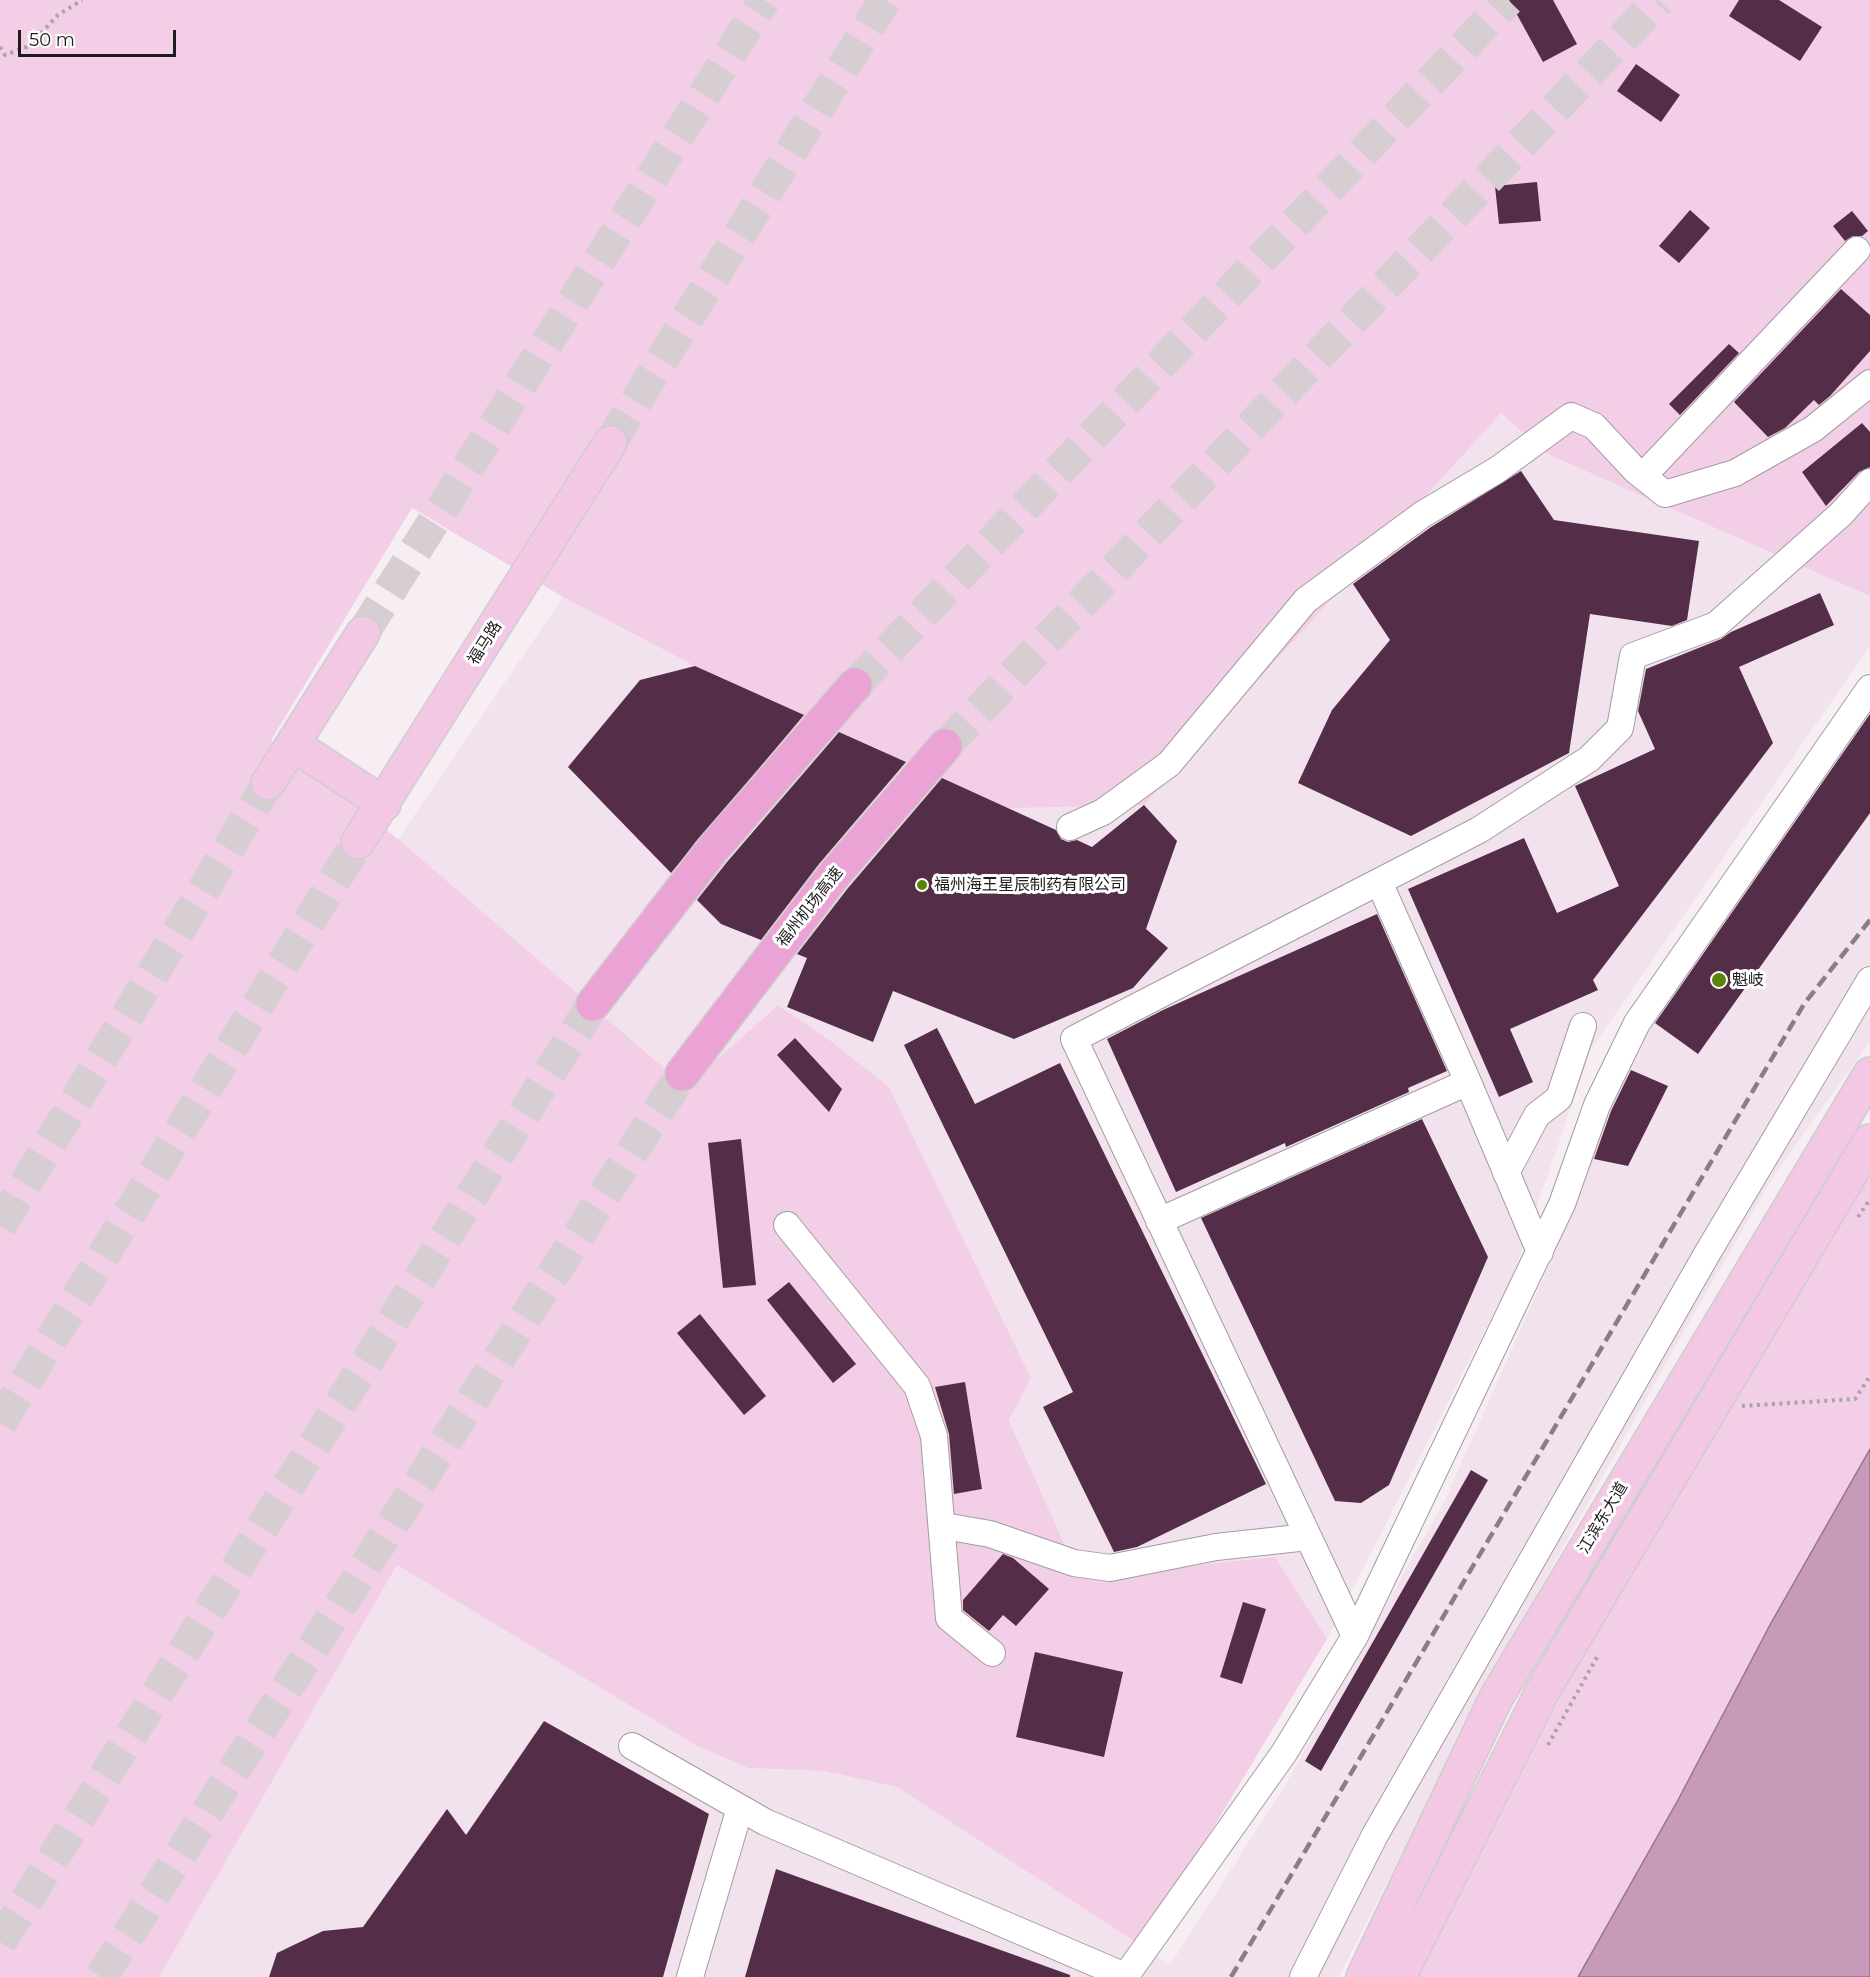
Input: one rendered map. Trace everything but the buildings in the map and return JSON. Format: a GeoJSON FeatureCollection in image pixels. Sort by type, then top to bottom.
{"type":"FeatureCollection","features":[{"type":"Feature","properties":{"kind":"highway"},"geometry":{"type":"LineString","coordinates":[[593,1004],[712,850],[855,685]]}},
{"type":"Feature","properties":{"kind":"highway","name":"福州机场高速"},"geometry":{"type":"LineString","coordinates":[[682,1074],[833,876],[945,746]]}},
{"type":"Feature","properties":{"kind":"main road","name":"福马路"},"geometry":{"type":"LineString","coordinates":[[358,842],[610,443]]}},
{"type":"Feature","properties":{"kind":"main road"},"geometry":{"type":"LineString","coordinates":[[268,783],[363,633]]}},
{"type":"Feature","properties":{"kind":"main road"},"geometry":{"type":"LineString","coordinates":[[293,744],[384,804]]}},
{"type":"Feature","properties":{"kind":"main road","name":"江滨东大道"},"geometry":{"type":"LineString","coordinates":[[1363,1977],[1496,1698],[1870,1074]]}},
{"type":"Feature","properties":{"kind":"main road"},"geometry":{"type":"LineString","coordinates":[[1399,1977],[1542,1692],[1870,1142]]}},
{"type":"Feature","properties":{"kind":"street"},"geometry":{"type":"LineString","coordinates":[[1643,476],[1857,250]]}},
{"type":"Feature","properties":{"kind":"street"},"geometry":{"type":"LineString","coordinates":[[1070,827],[1102,812],[1169,764],[1306,600],[1423,514],[1497,470],[1571,416],[1594,426],[1643,476],[1665,494],[1735,473],[1813,429],[1870,383]]}},
{"type":"Feature","properties":{"kind":"street"},"geometry":{"type":"LineString","coordinates":[[1356,1636],[1074,1039],[1479,830],[1589,759],[1620,728],[1633,656],[1716,625],[1841,514],[1870,482]]}},
{"type":"Feature","properties":{"kind":"street"},"geometry":{"type":"LineString","coordinates":[[632,1746],[765,1822],[1125,1976],[1284,1753],[1356,1636],[1540,1252],[1562,1204],[1597,1105],[1637,1023],[1870,688]]}},
{"type":"Feature","properties":{"kind":"street"},"geometry":{"type":"LineString","coordinates":[[1379,882],[1468,1082],[1540,1252]]}},
{"type":"Feature","properties":{"kind":"street"},"geometry":{"type":"LineString","coordinates":[[1303,1977],[1399,1793],[1708,1252],[1870,980]]}},
{"type":"Feature","properties":{"kind":"street"},"geometry":{"type":"LineString","coordinates":[[1506,1173],[1537,1115],[1559,1098],[1583,1026]]}},
{"type":"Feature","properties":{"kind":"street"},"geometry":{"type":"LineString","coordinates":[[1159,1221],[1468,1082]]}},
{"type":"Feature","properties":{"kind":"street"},"geometry":{"type":"LineString","coordinates":[[787,1225],[916,1386],[934,1436],[944,1526],[950,1618],[992,1653]]}},
{"type":"Feature","properties":{"kind":"street"},"geometry":{"type":"LineString","coordinates":[[944,1526],[990,1534],[1074,1563],[1110,1568],[1216,1547],[1308,1537]]}},
{"type":"Feature","properties":{"kind":"street"},"geometry":{"type":"LineString","coordinates":[[690,1977],[740,1808]]}},
{"type":"Feature","properties":{"kind":"path"},"geometry":{"type":"LineString","coordinates":[[0,47],[5,55],[29,46],[58,15],[82,0]]}},
{"type":"Feature","properties":{"kind":"path"},"geometry":{"type":"LineString","coordinates":[[1858,1218],[1870,1199]]}},
{"type":"Feature","properties":{"kind":"path"},"geometry":{"type":"LineString","coordinates":[[1746,1396],[1739,1408],[1855,1399],[1870,1376]]}},
{"type":"Feature","properties":{"kind":"path"},"geometry":{"type":"LineString","coordinates":[[1545,1751],[1602,1648]]}},
{"type":"Feature","properties":{"kind":"shaded area"},"geometry":{"type":"Polygon","coordinates":[[[0,0],[1870,0],[1870,596],[1545,453],[1501,413],[1144,805],[1007,808],[695,666],[563,597],[412,508],[271,740],[398,839],[686,1087],[778,1005],[831,1041],[889,1087],[1031,1378],[1009,1420],[1079,1577],[1275,1557],[1327,1639],[1142,1946],[897,1787],[824,1771],[748,1768],[697,1746],[397,1565],[159,1977],[0,1977],[0,0]]]}},
{"type":"Feature","properties":{"kind":"shaded area"},"geometry":{"type":"Polygon","coordinates":[[[1501,413],[1545,453],[1870,596],[1870,646],[1591,1049],[1514,1273],[1327,1639],[1275,1557],[1079,1577],[1009,1419],[1031,1378],[889,1087],[831,1041],[778,1005],[686,1088],[398,839],[563,597],[695,666],[1007,808],[1501,413]]]}},
{"type":"Feature","properties":{"kind":"shaded area"},"geometry":{"type":"Polygon","coordinates":[[[1870,713],[1870,1041],[1775,1174],[1683,1333],[1496,1667],[1339,1977],[159,1977],[397,1565],[697,1746],[748,1768],[824,1771],[897,1787],[1007,1855],[1170,1965],[1285,1785],[1446,1498],[1576,1204],[1633,1015],[1870,713]]]}},
{"type":"Feature","properties":{"kind":"shaded area"},"geometry":{"type":"Polygon","coordinates":[[[1870,1173],[1870,1449],[1771,1623],[1678,1800],[1606,1930],[1578,1977],[1408,1977],[1603,1618],[1870,1173]]]}},
{"type":"Feature","properties":{"kind":"shaded area"},"geometry":{"type":"Polygon","coordinates":[[[1870,1449],[1870,1977],[1578,1977],[1678,1800],[1771,1623],[1870,1449]]]}},
{"type":"Feature","properties":{"kind":"tunnel"},"geometry":{"type":"LineString","coordinates":[[363,633],[764,0]]}},
{"type":"Feature","properties":{"kind":"tunnel"},"geometry":{"type":"LineString","coordinates":[[610,443],[885,0]]}},
{"type":"Feature","properties":{"kind":"tunnel"},"geometry":{"type":"LineString","coordinates":[[855,685],[1508,0]]}},
{"type":"Feature","properties":{"kind":"tunnel"},"geometry":{"type":"LineString","coordinates":[[945,746],[1659,0]]}},
{"type":"Feature","properties":{"kind":"tunnel"},"geometry":{"type":"LineString","coordinates":[[0,1226],[268,783]]}},
{"type":"Feature","properties":{"kind":"tunnel"},"geometry":{"type":"LineString","coordinates":[[0,1423],[358,842]]}},
{"type":"Feature","properties":{"kind":"tunnel"},"geometry":{"type":"LineString","coordinates":[[0,1942],[593,1004]]}},
{"type":"Feature","properties":{"kind":"tunnel"},"geometry":{"type":"LineString","coordinates":[[101,1977],[682,1074]]}},
{"type":"Feature","properties":{"kind":"railway"},"geometry":{"type":"LineString","coordinates":[[1231,1977],[1804,1004],[1870,920]]}},
{"type":"Feature","properties":{"kind":"place","name":"福州海王星辰制药有限公司"},"geometry":{"type":"Point","coordinates":[922,885]}},
{"type":"Feature","properties":{"kind":"place","name":"魁岐"},"geometry":{"type":"Point","coordinates":[1719,980]}}]}
